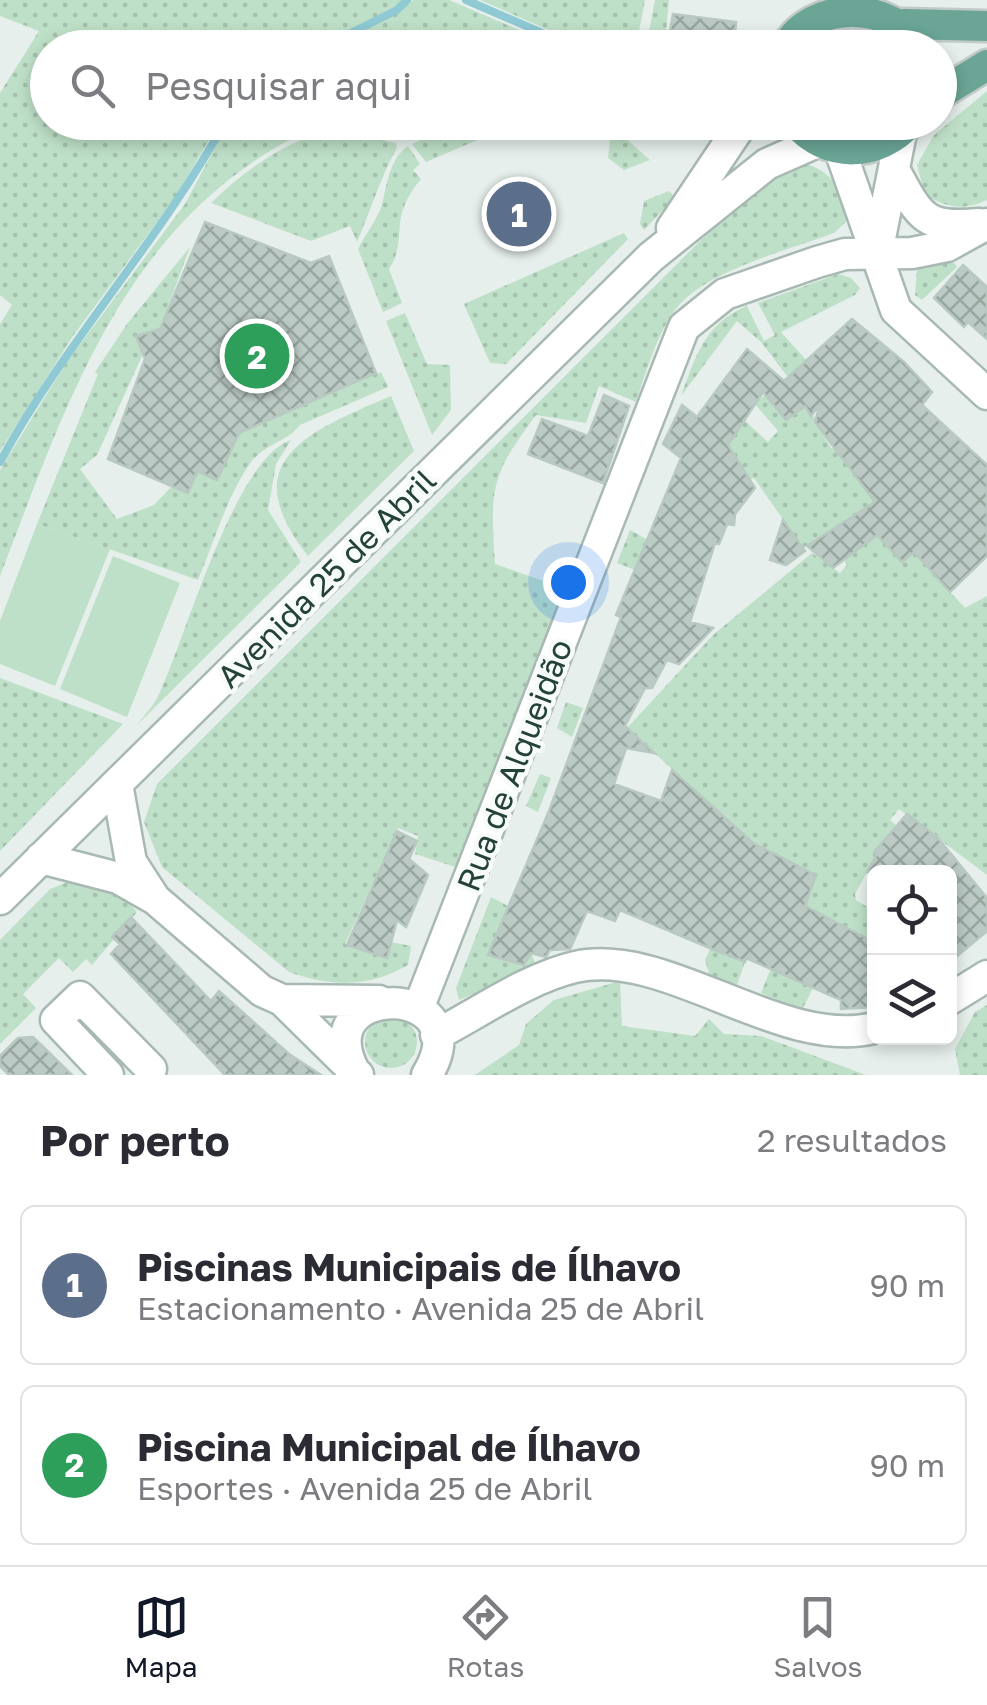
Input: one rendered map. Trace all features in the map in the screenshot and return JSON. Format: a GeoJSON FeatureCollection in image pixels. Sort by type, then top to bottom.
{"type":"FeatureCollection","features":[{"type":"Feature","properties":{"kind":"main road"},"geometry":{"type":"LineString","coordinates":[[789,30],[795,0]]}},
{"type":"Feature","properties":{"kind":"main road"},"geometry":{"type":"LineString","coordinates":[[797,30],[803,22],[832,6],[864,4],[897,21],[987,26]]}},
{"type":"Feature","properties":{"kind":"main road"},"geometry":{"type":"LineString","coordinates":[[957,84],[987,65]]}},
{"type":"Feature","properties":{"kind":"main road"},"geometry":{"type":"LineString","coordinates":[[829,140],[872,147],[884,140]]}},
{"type":"Feature","properties":{"kind":"street","name":"Avenida 25 de Abril"},"geometry":{"type":"LineString","coordinates":[[651,258],[730,140]]}},
{"type":"Feature","properties":{"kind":"street","name":"Avenida 25 de Abril"},"geometry":{"type":"LineString","coordinates":[[0,899],[651,258],[767,164],[813,140]]}},
{"type":"Feature","properties":{"kind":"street"},"geometry":{"type":"LineString","coordinates":[[818,140],[878,251],[896,310],[987,394]]}},
{"type":"Feature","properties":{"kind":"street"},"geometry":{"type":"LineString","coordinates":[[878,251],[882,213],[903,140]]}},
{"type":"Feature","properties":{"kind":"street"},"geometry":{"type":"LineString","coordinates":[[896,173],[914,208],[944,228],[987,224]]}},
{"type":"Feature","properties":{"kind":"street","name":"Rua de Alqueidão"},"geometry":{"type":"LineString","coordinates":[[418,1008],[684,327],[726,294],[846,254],[912,254],[946,246],[987,224]]}},
{"type":"Feature","properties":{"kind":"street"},"geometry":{"type":"LineString","coordinates":[[117,784],[131,862],[155,899]]}},
{"type":"Feature","properties":{"kind":"street"},"geometry":{"type":"LineString","coordinates":[[41,858],[118,878],[155,899],[248,980],[282,1000],[356,1073]]}},
{"type":"Feature","properties":{"kind":"street"},"geometry":{"type":"LineString","coordinates":[[436,1035],[577,966],[632,968],[794,1022],[855,1032],[867,1029]]}},
{"type":"Feature","properties":{"kind":"street"},"geometry":{"type":"LineString","coordinates":[[957,995],[987,976]]}},
{"type":"Feature","properties":{"kind":"street"},"geometry":{"type":"LineString","coordinates":[[108,1075],[56,1020],[80,998],[151,1073]]}},
{"type":"Feature","properties":{"kind":"street"},"geometry":{"type":"LineString","coordinates":[[282,1000],[397,1000],[418,1008],[436,1035],[434,1062],[426,1075]]}},
{"type":"Feature","properties":{"kind":"street"},"geometry":{"type":"LineString","coordinates":[[356,1073],[346,1047],[348,1032],[356,1017],[382,1001]]}},
{"type":"Feature","properties":{"kind":"green space"},"geometry":{"type":"Polygon","coordinates":[[[0,0],[402,0],[399,6],[350,30],[36,30],[0,16],[0,0]]]}},
{"type":"Feature","properties":{"kind":"green space"},"geometry":{"type":"Polygon","coordinates":[[[413,0],[449,0],[519,30],[364,30],[393,16],[413,0]]]}},
{"type":"Feature","properties":{"kind":"green space"},"geometry":{"type":"Polygon","coordinates":[[[480,0],[645,0],[639,30],[549,30],[480,0]]]}},
{"type":"Feature","properties":{"kind":"green space"},"geometry":{"type":"Polygon","coordinates":[[[655,0],[669,0],[666,30],[649,30],[655,0]]]}},
{"type":"Feature","properties":{"kind":"green space"},"geometry":{"type":"Polygon","coordinates":[[[868,19],[881,30],[828,30],[868,19]]]}},
{"type":"Feature","properties":{"kind":"green space"},"geometry":{"type":"Polygon","coordinates":[[[30,45],[30,140],[209,140],[174,199],[73,336],[0,451],[0,324],[12,305],[0,295],[0,93],[30,45]]]}},
{"type":"Feature","properties":{"kind":"green space"},"geometry":{"type":"Polygon","coordinates":[[[987,91],[987,200],[956,207],[925,195],[917,165],[931,140],[957,140],[957,116],[987,91]]]}},
{"type":"Feature","properties":{"kind":"green space"},"geometry":{"type":"Polygon","coordinates":[[[219,140],[292,140],[257,159],[201,204],[155,255],[115,312],[53,440],[0,576],[0,470],[66,363],[185,204],[219,140]]]}},
{"type":"Feature","properties":{"kind":"green space"},"geometry":{"type":"Polygon","coordinates":[[[302,140],[396,143],[357,242],[350,226],[311,241],[211,203],[239,178],[302,140]]]}},
{"type":"Feature","properties":{"kind":"green space"},"geometry":{"type":"Polygon","coordinates":[[[421,140],[477,140],[426,162],[412,144],[421,140]]]}},
{"type":"Feature","properties":{"kind":"green space"},"geometry":{"type":"Polygon","coordinates":[[[610,140],[627,140],[650,160],[624,170],[608,158],[610,140]]]}},
{"type":"Feature","properties":{"kind":"green space"},"geometry":{"type":"Polygon","coordinates":[[[408,146],[420,164],[413,170],[421,179],[404,206],[398,247],[389,269],[402,303],[383,312],[358,249],[380,211],[393,165],[408,146]]]}},
{"type":"Feature","properties":{"kind":"green space"},"geometry":{"type":"Polygon","coordinates":[[[797,161],[818,169],[833,181],[843,198],[848,220],[834,233],[749,263],[688,296],[662,331],[636,402],[599,386],[586,423],[536,415],[501,469],[494,500],[495,564],[569,590],[465,870],[415,854],[418,836],[398,828],[345,944],[386,957],[391,942],[411,946],[408,965],[379,978],[350,983],[289,972],[162,867],[144,822],[157,784],[756,185],[797,161]]]}},
{"type":"Feature","properties":{"kind":"green space"},"geometry":{"type":"Polygon","coordinates":[[[669,191],[675,197],[644,230],[640,224],[644,201],[669,191]]]}},
{"type":"Feature","properties":{"kind":"green space"},"geometry":{"type":"Polygon","coordinates":[[[624,233],[628,239],[506,364],[490,363],[464,304],[624,233]]]}},
{"type":"Feature","properties":{"kind":"green space"},"geometry":{"type":"Polygon","coordinates":[[[190,247],[160,329],[137,336],[143,354],[97,455],[80,469],[117,519],[154,505],[172,486],[188,492],[197,471],[217,480],[207,447],[381,372],[388,387],[300,425],[251,462],[235,489],[198,580],[37,524],[98,374],[95,372],[127,324],[190,247]]]}},
{"type":"Feature","properties":{"kind":"green space"},"geometry":{"type":"Polygon","coordinates":[[[949,255],[957,267],[922,300],[915,295],[917,270],[949,255]]]}},
{"type":"Feature","properties":{"kind":"green space"},"geometry":{"type":"Polygon","coordinates":[[[838,274],[851,278],[860,288],[855,295],[781,332],[808,362],[793,384],[762,343],[737,321],[681,396],[704,343],[732,313],[747,306],[764,341],[775,335],[758,303],[838,274]]]}},
{"type":"Feature","properties":{"kind":"green space"},"geometry":{"type":"Polygon","coordinates":[[[405,313],[427,364],[450,365],[451,410],[432,435],[386,321],[405,313]]]}},
{"type":"Feature","properties":{"kind":"green space"},"geometry":{"type":"Polygon","coordinates":[[[765,395],[787,420],[805,406],[824,430],[831,448],[835,447],[875,501],[803,548],[754,478],[750,480],[710,427],[744,420],[768,442],[778,431],[754,403],[765,395]]]}},
{"type":"Feature","properties":{"kind":"green space"},"geometry":{"type":"Polygon","coordinates":[[[391,396],[414,451],[308,556],[286,523],[278,495],[280,472],[291,453],[309,437],[391,396]]]}},
{"type":"Feature","properties":{"kind":"green space"},"geometry":{"type":"Polygon","coordinates":[[[291,440],[276,464],[268,510],[301,562],[137,725],[159,694],[232,513],[270,454],[291,440]]]}},
{"type":"Feature","properties":{"kind":"green space"},"geometry":{"type":"Polygon","coordinates":[[[37,524],[110,549],[55,686],[0,664],[0,621],[37,524]]]}},
{"type":"Feature","properties":{"kind":"green space"},"geometry":{"type":"Polygon","coordinates":[[[630,530],[653,543],[646,542],[635,570],[617,563],[630,530]]]}},
{"type":"Feature","properties":{"kind":"green space"},"geometry":{"type":"Polygon","coordinates":[[[934,531],[931,571],[965,608],[987,596],[987,875],[899,809],[890,820],[896,825],[874,851],[877,854],[867,865],[855,894],[856,900],[867,907],[867,937],[806,906],[816,875],[753,843],[627,728],[713,635],[812,553],[840,573],[847,565],[839,553],[857,541],[863,546],[877,535],[902,562],[934,531]]]}},
{"type":"Feature","properties":{"kind":"green space"},"geometry":{"type":"Polygon","coordinates":[[[113,556],[180,583],[127,717],[60,689],[113,556]]]}},
{"type":"Feature","properties":{"kind":"green space"},"geometry":{"type":"Polygon","coordinates":[[[0,678],[123,724],[0,851],[0,678]]]}},
{"type":"Feature","properties":{"kind":"green space"},"geometry":{"type":"Polygon","coordinates":[[[566,702],[583,708],[572,737],[557,728],[566,702]]]}},
{"type":"Feature","properties":{"kind":"green space"},"geometry":{"type":"Polygon","coordinates":[[[540,774],[551,778],[538,812],[526,806],[540,774]]]}},
{"type":"Feature","properties":{"kind":"green space"},"geometry":{"type":"Polygon","coordinates":[[[73,880],[121,894],[137,912],[92,965],[86,959],[73,972],[59,958],[23,994],[36,1008],[0,1044],[0,940],[50,889],[73,880]]]}},
{"type":"Feature","properties":{"kind":"green space"},"geometry":{"type":"Polygon","coordinates":[[[491,897],[508,906],[488,955],[526,966],[531,953],[537,968],[459,1000],[456,988],[491,897]]]}},
{"type":"Feature","properties":{"kind":"green space"},"geometry":{"type":"Polygon","coordinates":[[[710,949],[745,962],[737,985],[710,977],[705,960],[710,949]]]}},
{"type":"Feature","properties":{"kind":"green space"},"geometry":{"type":"Polygon","coordinates":[[[771,968],[813,988],[802,1010],[761,993],[771,968]]]}},
{"type":"Feature","properties":{"kind":"green space"},"geometry":{"type":"Polygon","coordinates":[[[620,981],[622,1026],[695,1036],[709,1019],[724,1034],[761,1036],[866,1075],[475,1075],[519,1045],[526,1024],[554,1000],[620,981]]]}},
{"type":"Feature","properties":{"kind":"green space"},"geometry":{"type":"Polygon","coordinates":[[[987,1005],[987,1075],[960,1075],[955,1049],[975,1012],[987,1005]]]}},
{"type":"Feature","properties":{"kind":"green space"},"geometry":{"type":"Polygon","coordinates":[[[391,1016],[409,1024],[417,1042],[409,1060],[391,1068],[373,1060],[365,1042],[373,1024],[391,1016]]]}},
{"type":"Feature","properties":{"kind":"building"},"geometry":{"type":"Polygon","coordinates":[[[673,14],[736,22],[735,30],[670,30],[673,14]]]}},
{"type":"Feature","properties":{"kind":"building"},"geometry":{"type":"Polygon","coordinates":[[[205,222],[311,263],[329,256],[376,373],[239,433],[217,480],[197,471],[188,493],[108,459],[145,359],[136,336],[160,329],[205,222]]]}},
{"type":"Feature","properties":{"kind":"building"},"geometry":{"type":"Polygon","coordinates":[[[963,265],[987,287],[987,339],[968,322],[964,327],[934,298],[963,265]]]}},
{"type":"Feature","properties":{"kind":"building"},"geometry":{"type":"Polygon","coordinates":[[[852,319],[904,362],[932,392],[922,405],[987,465],[987,556],[950,592],[914,552],[902,562],[877,535],[833,568],[807,546],[875,502],[815,422],[820,404],[811,416],[805,406],[786,420],[763,392],[728,445],[755,488],[735,514],[734,525],[727,524],[719,544],[715,543],[690,622],[713,628],[679,664],[667,660],[652,688],[645,688],[625,726],[654,753],[626,748],[614,784],[661,801],[672,770],[753,843],[816,875],[805,906],[867,938],[867,1007],[841,1009],[841,1000],[746,958],[745,962],[620,910],[615,921],[587,911],[570,949],[550,950],[546,957],[531,953],[524,965],[488,955],[549,811],[621,617],[616,615],[681,458],[663,444],[682,405],[697,417],[747,349],[784,381],[852,319]]]}},
{"type":"Feature","properties":{"kind":"building"},"geometry":{"type":"Polygon","coordinates":[[[604,395],[629,406],[603,483],[528,454],[542,419],[588,436],[604,395]]]}},
{"type":"Feature","properties":{"kind":"building"},"geometry":{"type":"Polygon","coordinates":[[[783,520],[805,551],[786,565],[770,560],[783,520]]]}},
{"type":"Feature","properties":{"kind":"building"},"geometry":{"type":"Polygon","coordinates":[[[907,814],[937,837],[987,898],[987,931],[957,956],[957,865],[871,865],[877,854],[874,852],[907,814]]]}},
{"type":"Feature","properties":{"kind":"building"},"geometry":{"type":"Polygon","coordinates":[[[397,831],[417,841],[409,859],[428,875],[406,927],[397,920],[387,958],[347,945],[397,831]]]}},
{"type":"Feature","properties":{"kind":"building"},"geometry":{"type":"Polygon","coordinates":[[[131,917],[211,1001],[219,991],[289,1054],[321,1075],[225,1075],[111,954],[120,944],[112,937],[131,917]]]}},
{"type":"Feature","properties":{"kind":"building"},"geometry":{"type":"Polygon","coordinates":[[[33,1037],[72,1075],[9,1075],[0,1066],[0,1056],[18,1038],[33,1037]]]}},
{"type":"Feature","properties":{"kind":"waterway"},"geometry":{"type":"LineString","coordinates":[[357,30],[397,10],[407,0]]}},
{"type":"Feature","properties":{"kind":"waterway"},"geometry":{"type":"LineString","coordinates":[[466,0],[535,30]]}},
{"type":"Feature","properties":{"kind":"waterway"},"geometry":{"type":"LineString","coordinates":[[0,462],[53,375],[171,209],[214,140]]}},
{"type":"Feature","properties":{"kind":"place","name":"Piscinas Municipais de Ílhavo"},"geometry":{"type":"Point","coordinates":[519,214]}},
{"type":"Feature","properties":{"kind":"place","name":"Piscina Municipal de Ílhavo"},"geometry":{"type":"Point","coordinates":[257,356]}}]}
